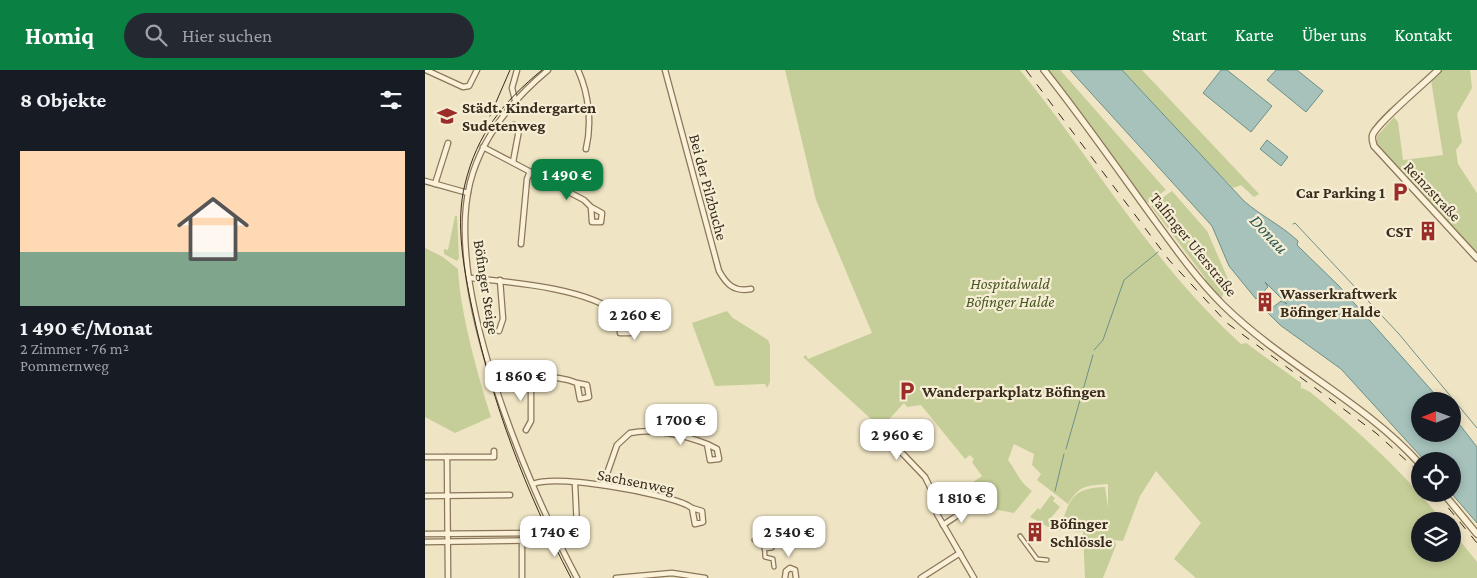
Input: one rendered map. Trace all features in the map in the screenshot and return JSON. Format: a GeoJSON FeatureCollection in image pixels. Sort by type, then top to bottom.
{"type":"FeatureCollection","features":[{"type":"Feature","properties":{"kind":"street"},"geometry":{"type":"LineString","coordinates":[[426,70],[463,87],[469,86],[477,70]]}},
{"type":"Feature","properties":{"kind":"street"},"geometry":{"type":"LineString","coordinates":[[437,76],[440,70]]}},
{"type":"Feature","properties":{"kind":"street"},"geometry":{"type":"LineString","coordinates":[[515,100],[512,88],[517,70]]}},
{"type":"Feature","properties":{"kind":"street","name":"Böfinger Steige"},"geometry":{"type":"LineString","coordinates":[[548,70],[515,100],[498,122],[483,147],[468,193],[466,227],[470,278],[494,382],[533,484],[557,540],[577,578]]}},
{"type":"Feature","properties":{"kind":"street"},"geometry":{"type":"LineString","coordinates":[[578,70],[586,95],[589,114],[589,134],[586,149]]}},
{"type":"Feature","properties":{"kind":"street","name":"Bei der Pilzbuche"},"geometry":{"type":"LineString","coordinates":[[665,70],[719,271],[725,282],[733,288],[742,291],[751,289]]}},
{"type":"Feature","properties":{"kind":"street","name":"Talfinger Uferstraße"},"geometry":{"type":"LineString","coordinates":[[1044,70],[1089,127],[1171,242],[1223,305],[1276,349],[1380,425],[1411,455]]}},
{"type":"Feature","properties":{"kind":"street","name":"Reinzstraße"},"geometry":{"type":"LineString","coordinates":[[1438,70],[1373,134],[1372,140],[1374,146],[1477,258]]}},
{"type":"Feature","properties":{"kind":"street"},"geometry":{"type":"LineString","coordinates":[[513,162],[519,130],[514,125]]}},
{"type":"Feature","properties":{"kind":"street"},"geometry":{"type":"LineString","coordinates":[[435,184],[448,143]]}},
{"type":"Feature","properties":{"kind":"street"},"geometry":{"type":"LineString","coordinates":[[483,147],[572,193],[591,207]]}},
{"type":"Feature","properties":{"kind":"street"},"geometry":{"type":"LineString","coordinates":[[521,244],[527,179],[530,172]]}},
{"type":"Feature","properties":{"kind":"street"},"geometry":{"type":"LineString","coordinates":[[425,181],[468,193]]}},
{"type":"Feature","properties":{"kind":"street"},"geometry":{"type":"LineString","coordinates":[[470,278],[525,282],[580,296],[612,309],[620,315]]}},
{"type":"Feature","properties":{"kind":"street"},"geometry":{"type":"LineString","coordinates":[[499,331],[503,319],[500,280]]}},
{"type":"Feature","properties":{"kind":"street"},"geometry":{"type":"LineString","coordinates":[[526,430],[531,422],[531,379]]}},
{"type":"Feature","properties":{"kind":"street"},"geometry":{"type":"LineString","coordinates":[[494,382],[561,379],[577,383]]}},
{"type":"Feature","properties":{"kind":"street"},"geometry":{"type":"LineString","coordinates":[[603,485],[617,445],[630,433],[639,431],[677,436],[707,444]]}},
{"type":"Feature","properties":{"kind":"street"},"geometry":{"type":"LineString","coordinates":[[882,432],[925,477],[932,491],[937,514],[974,578]]}},
{"type":"Feature","properties":{"kind":"street"},"geometry":{"type":"LineString","coordinates":[[425,457],[494,457],[494,451]]}},
{"type":"Feature","properties":{"kind":"street"},"geometry":{"type":"LineString","coordinates":[[447,457],[448,578]]}},
{"type":"Feature","properties":{"kind":"street","name":"Sachsenweg"},"geometry":{"type":"LineString","coordinates":[[533,484],[543,482],[603,485],[664,497],[692,508]]}},
{"type":"Feature","properties":{"kind":"street","name":"Sachsenweg"},"geometry":{"type":"LineString","coordinates":[[574,537],[577,527],[575,484]]}},
{"type":"Feature","properties":{"kind":"street"},"geometry":{"type":"LineString","coordinates":[[425,496],[510,495]]}},
{"type":"Feature","properties":{"kind":"street"},"geometry":{"type":"LineString","coordinates":[[1451,502],[1477,534]]}},
{"type":"Feature","properties":{"kind":"street"},"geometry":{"type":"LineString","coordinates":[[943,525],[970,507]]}},
{"type":"Feature","properties":{"kind":"street"},"geometry":{"type":"LineString","coordinates":[[425,534],[554,532]]}},
{"type":"Feature","properties":{"kind":"street"},"geometry":{"type":"LineString","coordinates":[[1020,536],[1037,559],[1047,560]]}},
{"type":"Feature","properties":{"kind":"street"},"geometry":{"type":"LineString","coordinates":[[754,540],[764,539],[765,558]]}},
{"type":"Feature","properties":{"kind":"street"},"geometry":{"type":"LineString","coordinates":[[425,542],[557,540]]}},
{"type":"Feature","properties":{"kind":"street"},"geometry":{"type":"LineString","coordinates":[[522,541],[522,578]]}},
{"type":"Feature","properties":{"kind":"street"},"geometry":{"type":"LineString","coordinates":[[765,549],[772,548]]}},
{"type":"Feature","properties":{"kind":"street"},"geometry":{"type":"LineString","coordinates":[[921,578],[959,552]]}},
{"type":"Feature","properties":{"kind":"street"},"geometry":{"type":"LineString","coordinates":[[760,558],[773,559],[774,566]]}},
{"type":"Feature","properties":{"kind":"street"},"geometry":{"type":"LineString","coordinates":[[785,578],[786,571],[791,568],[795,570],[796,578]]}},
{"type":"Feature","properties":{"kind":"street"},"geometry":{"type":"LineString","coordinates":[[619,578],[695,575],[705,578]]}},
{"type":"Feature","properties":{"kind":"green space","name":"Hospitalwald Böfinger Halde"},"geometry":{"type":"Polygon","coordinates":[[[785,70],[1020,70],[1152,247],[1209,313],[1241,344],[1246,343],[1301,383],[1301,390],[1302,388],[1310,392],[1347,422],[1411,485],[1411,502],[1426,502],[1435,512],[1411,512],[1411,562],[1461,562],[1461,542],[1477,562],[1477,578],[1196,578],[1174,559],[1201,523],[1156,471],[1140,496],[1123,541],[1114,540],[1116,545],[1103,578],[1085,578],[1083,532],[1051,530],[1061,526],[1070,502],[1079,492],[1105,487],[1108,508],[1108,484],[1080,489],[1072,497],[1068,504],[1037,480],[1041,474],[1032,465],[1034,454],[1014,444],[1008,460],[1021,480],[1032,491],[1014,513],[971,505],[960,491],[982,476],[972,462],[974,459],[970,455],[965,459],[921,405],[907,407],[904,403],[881,428],[803,357],[806,355],[808,359],[872,333],[816,200],[785,70]]]}},
{"type":"Feature","properties":{"kind":"green space"},"geometry":{"type":"Polygon","coordinates":[[[1046,70],[1060,70],[1166,190],[1147,203],[1088,122],[1046,70]]]}},
{"type":"Feature","properties":{"kind":"green space"},"geometry":{"type":"Polygon","coordinates":[[[1122,70],[1142,70],[1259,194],[1254,197],[1241,185],[1233,188],[1191,146],[1122,70]]]}},
{"type":"Feature","properties":{"kind":"green space"},"geometry":{"type":"Polygon","coordinates":[[[1442,70],[1470,70],[1472,88],[1457,114],[1462,142],[1456,150],[1458,164],[1477,193],[1477,254],[1377,145],[1377,136],[1394,117],[1398,122],[1403,160],[1443,155],[1431,80],[1442,70]]]}},
{"type":"Feature","properties":{"kind":"green space"},"geometry":{"type":"Polygon","coordinates":[[[1172,191],[1207,231],[1228,279],[1221,300],[1204,281],[1206,279],[1151,206],[1172,191]]]}},
{"type":"Feature","properties":{"kind":"green space"},"geometry":{"type":"Polygon","coordinates":[[[455,216],[457,216],[459,258],[457,261],[444,254],[444,249],[448,250],[455,216]]]}},
{"type":"Feature","properties":{"kind":"green space"},"geometry":{"type":"Polygon","coordinates":[[[425,248],[443,257],[458,269],[466,324],[491,417],[455,433],[425,417],[425,248]]]}},
{"type":"Feature","properties":{"kind":"green space"},"geometry":{"type":"Polygon","coordinates":[[[727,311],[733,318],[768,340],[770,345],[770,382],[767,388],[765,384],[715,386],[692,323],[727,311]]]}},
{"type":"Feature","properties":{"kind":"green space"},"geometry":{"type":"Polygon","coordinates":[[[1051,495],[1055,498],[1053,501],[1060,507],[1050,519],[1054,523],[1050,528],[1030,517],[1038,508],[1040,510],[1051,495]]]}},
{"type":"Feature","properties":{"kind":"water","name":"Donau"},"geometry":{"type":"Polygon","coordinates":[[[1070,70],[1122,70],[1244,201],[1298,241],[1297,245],[1339,286],[1433,392],[1411,392],[1411,442],[1461,442],[1461,426],[1477,447],[1477,523],[1459,502],[1461,502],[1461,452],[1417,452],[1341,369],[1280,325],[1267,312],[1281,301],[1287,304],[1265,282],[1268,287],[1256,299],[1229,266],[1212,226],[1070,70]]]}},
{"type":"Feature","properties":{"kind":"water"},"geometry":{"type":"Polygon","coordinates":[[[1221,70],[1227,70],[1272,106],[1251,132],[1203,93],[1221,70]]]}},
{"type":"Feature","properties":{"kind":"water"},"geometry":{"type":"Polygon","coordinates":[[[1276,70],[1297,70],[1323,91],[1306,112],[1267,80],[1276,70]]]}},
{"type":"Feature","properties":{"kind":"water"},"geometry":{"type":"Polygon","coordinates":[[[1267,140],[1288,157],[1281,166],[1260,149],[1267,140]]]}},
{"type":"Feature","properties":{"kind":"waterway"},"geometry":{"type":"LineString","coordinates":[[1293,224],[1295,223],[1399,334],[1477,428]]}},
{"type":"Feature","properties":{"kind":"waterway"},"geometry":{"type":"LineString","coordinates":[[1094,350],[1103,340],[1124,280],[1158,252]]}},
{"type":"Feature","properties":{"kind":"waterway"},"geometry":{"type":"LineString","coordinates":[[1066,449],[1093,355]]}},
{"type":"Feature","properties":{"kind":"waterway"},"geometry":{"type":"LineString","coordinates":[[1055,491],[1064,454]]}},
{"type":"Feature","properties":{"kind":"tram line"},"geometry":{"type":"LineString","coordinates":[[490,116],[510,70]]}},
{"type":"Feature","properties":{"kind":"tram line"},"geometry":{"type":"LineString","coordinates":[[542,70],[515,94],[484,134],[470,166],[465,184],[462,199],[461,231],[472,308],[480,344],[500,413],[525,480],[571,578]]}},
{"type":"Feature","properties":{"kind":"railway"},"geometry":{"type":"LineString","coordinates":[[1026,70],[1169,260],[1227,323],[1376,433],[1411,465]]}},
{"type":"Feature","properties":{"kind":"railway"},"geometry":{"type":"LineString","coordinates":[[1444,502],[1477,543]]}},
{"type":"Feature","properties":{"kind":"place","name":"Städt. Kindergarten Sudetenweg"},"geometry":{"type":"Point","coordinates":[447,116]}},
{"type":"Feature","properties":{"kind":"place","name":"Car Parking 1"},"geometry":{"type":"Point","coordinates":[1400,192]}},
{"type":"Feature","properties":{"kind":"place","name":"CST"},"geometry":{"type":"Point","coordinates":[1428,231]}},
{"type":"Feature","properties":{"kind":"place","name":"Wasserkraftwerk Böfinger Halde"},"geometry":{"type":"Point","coordinates":[1265,302]}},
{"type":"Feature","properties":{"kind":"place","name":"Wanderparkplatz Böfingen"},"geometry":{"type":"Point","coordinates":[907,391]}},
{"type":"Feature","properties":{"kind":"place","name":"Böfinger Schlössle"},"geometry":{"type":"Point","coordinates":[1035,532]}}]}
